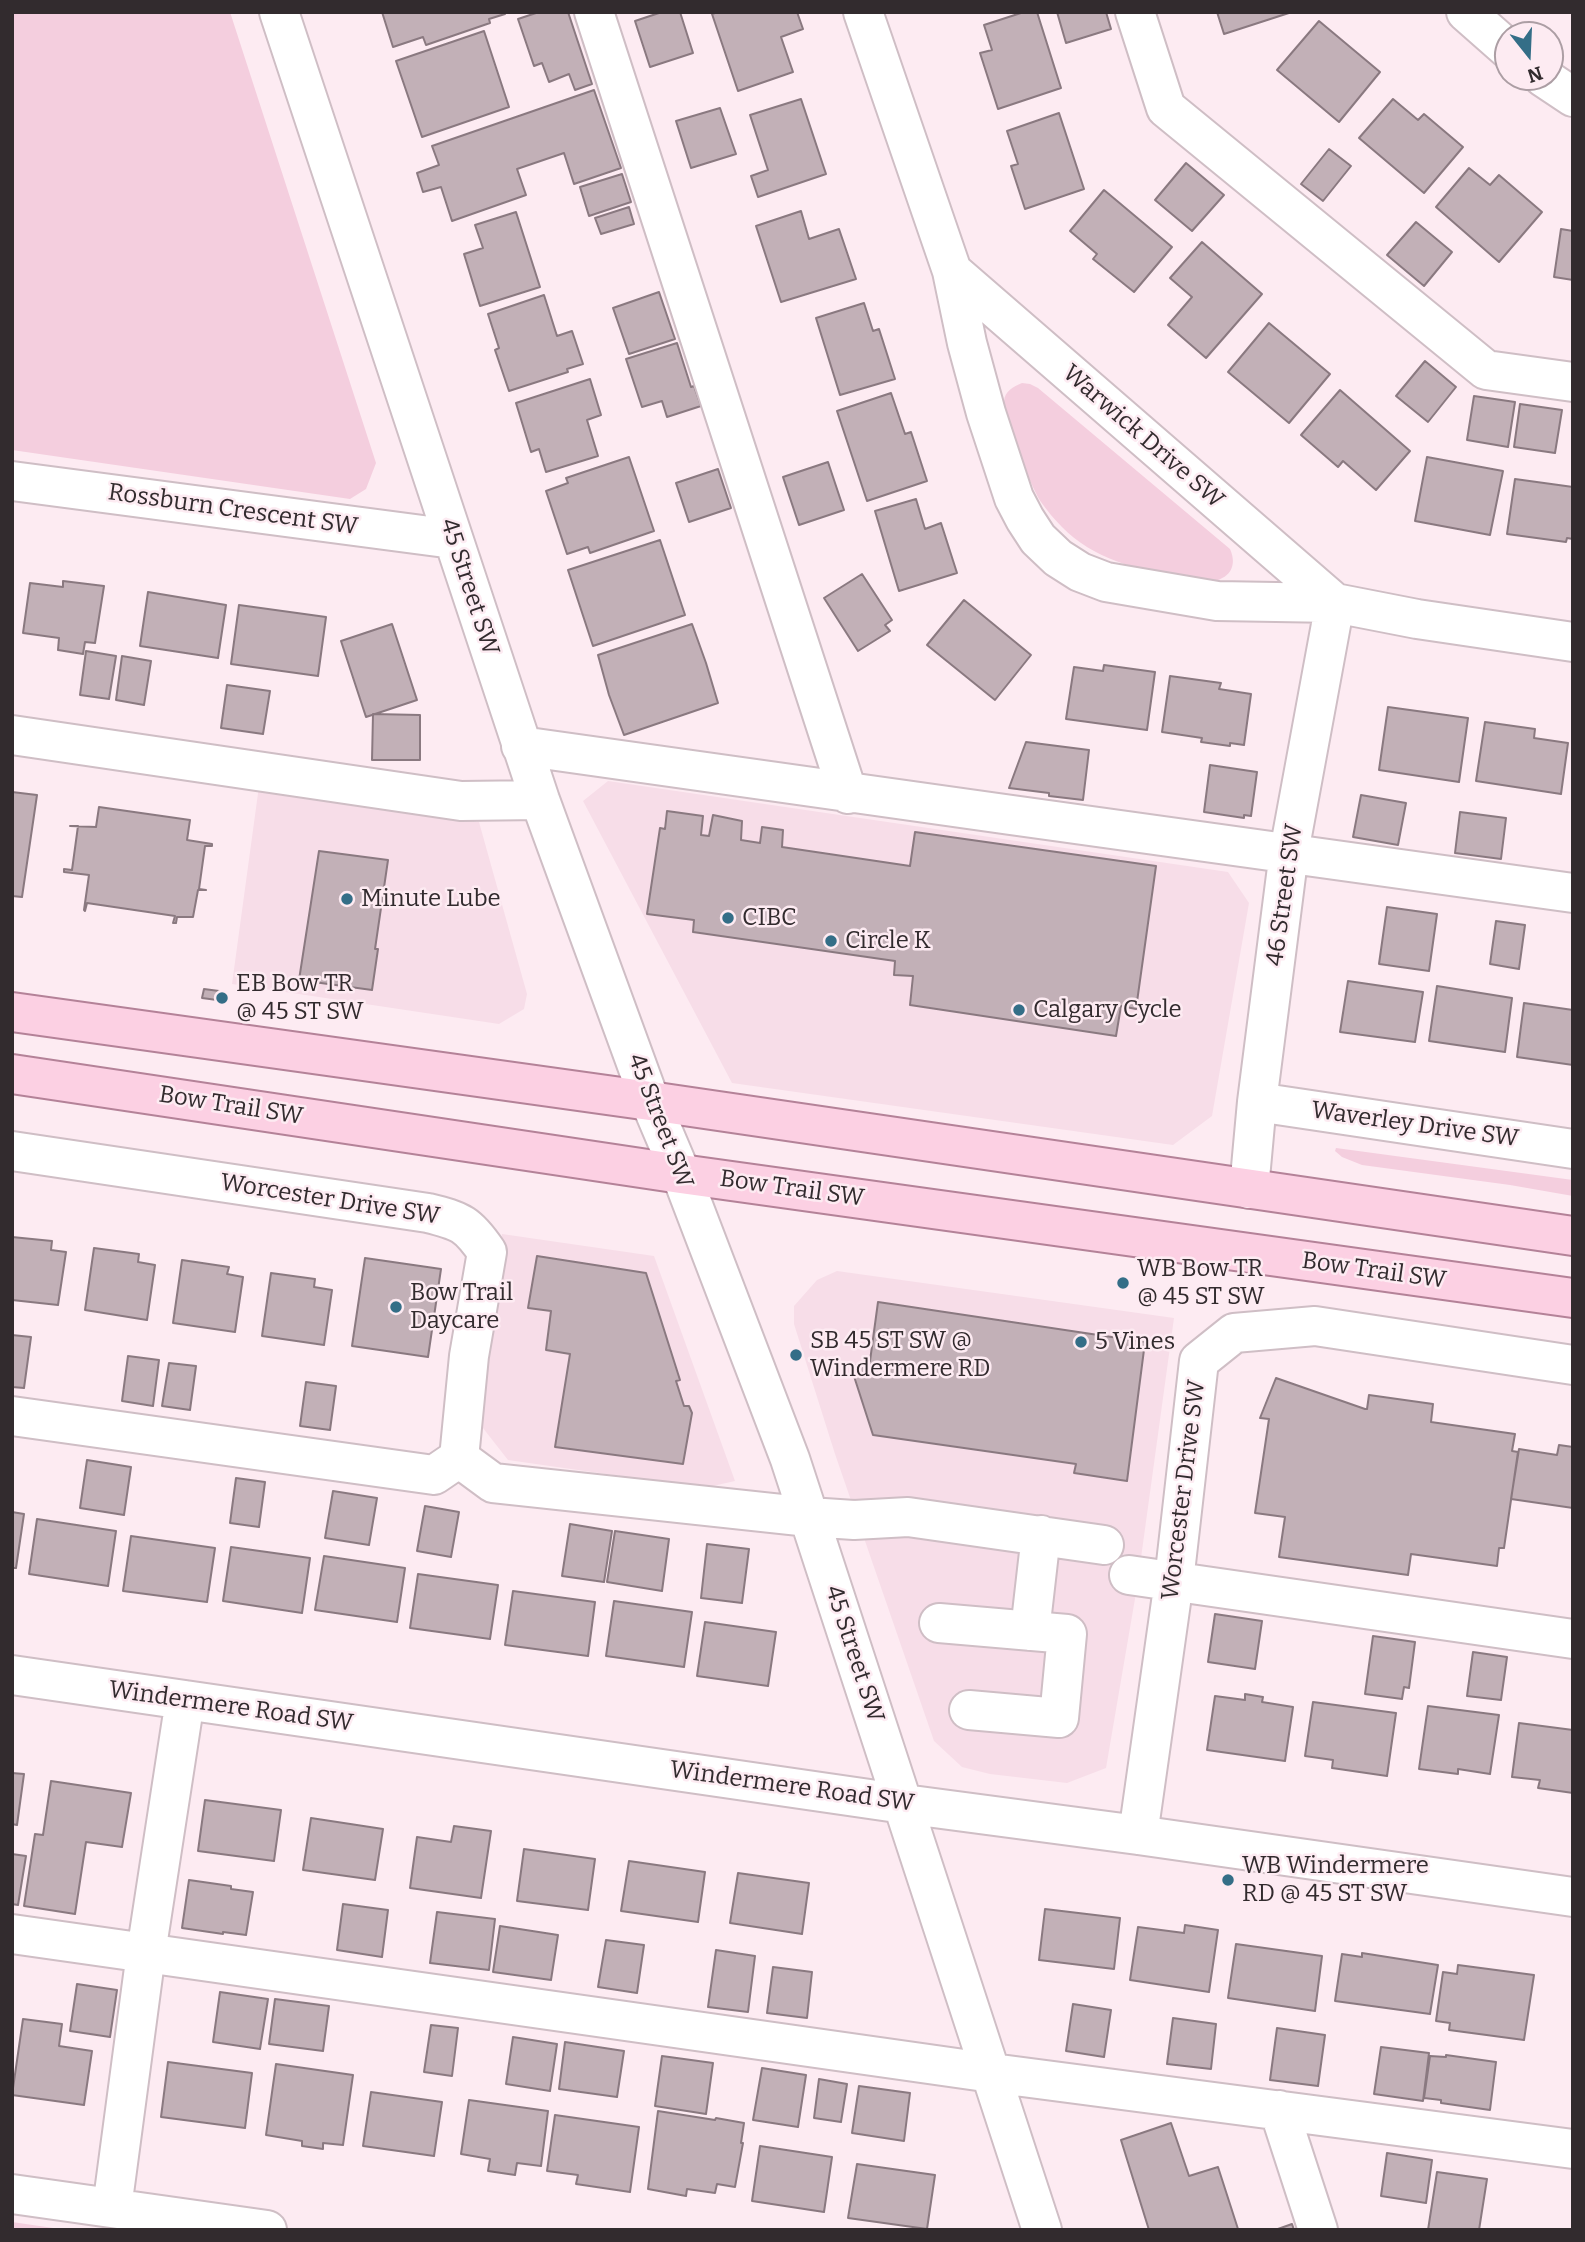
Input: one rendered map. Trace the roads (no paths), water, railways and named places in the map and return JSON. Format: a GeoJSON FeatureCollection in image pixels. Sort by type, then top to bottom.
{"type":"FeatureCollection","features":[{"type":"Feature","properties":{"kind":"main road"},"geometry":{"type":"LineString","coordinates":[[12,1012],[650,1101],[1573,1236]]}},
{"type":"Feature","properties":{"kind":"main road","name":"Bow Trail SW"},"geometry":{"type":"LineString","coordinates":[[12,1074],[681,1174],[1573,1298]]}},
{"type":"Feature","properties":{"kind":"street","name":"45 Street SW"},"geometry":{"type":"LineString","coordinates":[[279,12],[540,800],[650,1101],[681,1174],[790,1459],[1042,2230]]}},
{"type":"Feature","properties":{"kind":"street"},"geometry":{"type":"LineString","coordinates":[[594,12],[848,794]]}},
{"type":"Feature","properties":{"kind":"street","name":"Warwick Drive SW"},"geometry":{"type":"LineString","coordinates":[[863,12],[952,271],[967,343],[986,413],[1014,498],[1038,538],[1058,558],[1080,572],[1118,584],[1217,600],[1335,603],[1417,620],[1573,642]]}},
{"type":"Feature","properties":{"kind":"street"},"geometry":{"type":"LineString","coordinates":[[1135,12],[1166,108],[1486,370],[1573,382]]}},
{"type":"Feature","properties":{"kind":"street"},"geometry":{"type":"LineString","coordinates":[[1466,12],[1494,37]]}},
{"type":"Feature","properties":{"kind":"street","name":"Warwick Drive SW"},"geometry":{"type":"LineString","coordinates":[[952,271],[1335,603]]}},
{"type":"Feature","properties":{"kind":"street","name":"Rossburn Crescent SW"},"geometry":{"type":"LineString","coordinates":[[12,481],[453,539]]}},
{"type":"Feature","properties":{"kind":"street","name":"46 Street SW"},"geometry":{"type":"LineString","coordinates":[[1249,1189],[1257,1102],[1289,852],[1335,603]]}},
{"type":"Feature","properties":{"kind":"street"},"geometry":{"type":"LineString","coordinates":[[12,735],[461,801],[540,800]]}},
{"type":"Feature","properties":{"kind":"street"},"geometry":{"type":"LineString","coordinates":[[521,746],[848,794],[1289,852],[1573,893]]}},
{"type":"Feature","properties":{"kind":"street","name":"Waverley Drive SW"},"geometry":{"type":"LineString","coordinates":[[1257,1102],[1573,1149]]}},
{"type":"Feature","properties":{"kind":"street","name":"Worcester Drive SW"},"geometry":{"type":"LineString","coordinates":[[12,1151],[428,1213],[456,1220],[474,1233],[487,1252],[469,1356],[459,1458]]}},
{"type":"Feature","properties":{"kind":"street","name":"Worcester Drive SW"},"geometry":{"type":"LineString","coordinates":[[1138,1835],[1174,1581],[1199,1361],[1234,1332],[1315,1326],[1573,1365]]}},
{"type":"Feature","properties":{"kind":"street"},"geometry":{"type":"LineString","coordinates":[[12,1416],[434,1475],[459,1458],[494,1483],[809,1517],[854,1520],[908,1517],[1104,1545]]}},
{"type":"Feature","properties":{"kind":"street"},"geometry":{"type":"LineString","coordinates":[[1030,1631],[1041,1535]]}},
{"type":"Feature","properties":{"kind":"street"},"geometry":{"type":"LineString","coordinates":[[1129,1576],[1573,1639]]}},
{"type":"Feature","properties":{"kind":"street"},"geometry":{"type":"LineString","coordinates":[[939,1623],[1067,1634],[1059,1717],[969,1710]]}},
{"type":"Feature","properties":{"kind":"street","name":"Windermere Road SW"},"geometry":{"type":"LineString","coordinates":[[12,1675],[904,1804],[1573,1897]]}},
{"type":"Feature","properties":{"kind":"street"},"geometry":{"type":"LineString","coordinates":[[112,2208],[146,1953],[185,1700]]}},
{"type":"Feature","properties":{"kind":"street"},"geometry":{"type":"LineString","coordinates":[[12,1934],[992,2073],[1572,2150]]}},
{"type":"Feature","properties":{"kind":"street"},"geometry":{"type":"LineString","coordinates":[[1279,2110],[1318,2230]]}},
{"type":"Feature","properties":{"kind":"street"},"geometry":{"type":"LineString","coordinates":[[12,2194],[267,2230]]}},
{"type":"Feature","properties":{"kind":"place","name":"Minute Lube"},"geometry":{"type":"Point","coordinates":[347,899]}},
{"type":"Feature","properties":{"kind":"place","name":"CIBC"},"geometry":{"type":"Point","coordinates":[728,918]}},
{"type":"Feature","properties":{"kind":"place","name":"Circle K"},"geometry":{"type":"Point","coordinates":[831,941]}},
{"type":"Feature","properties":{"kind":"place","name":"EB Bow TR @ 45 ST SW"},"geometry":{"type":"Point","coordinates":[222,998]}},
{"type":"Feature","properties":{"kind":"place","name":"Calgary Cycle"},"geometry":{"type":"Point","coordinates":[1019,1010]}},
{"type":"Feature","properties":{"kind":"place","name":"WB Bow TR @ 45 ST SW"},"geometry":{"type":"Point","coordinates":[1123,1283]}},
{"type":"Feature","properties":{"kind":"place","name":"Bow Trail Daycare"},"geometry":{"type":"Point","coordinates":[396,1307]}},
{"type":"Feature","properties":{"kind":"place","name":"5 Vines"},"geometry":{"type":"Point","coordinates":[1081,1342]}},
{"type":"Feature","properties":{"kind":"place","name":"SB 45 ST SW @ Windermere RD"},"geometry":{"type":"Point","coordinates":[796,1355]}},
{"type":"Feature","properties":{"kind":"place","name":"WB Windermere RD @ 45 ST SW"},"geometry":{"type":"Point","coordinates":[1228,1880]}}]}
